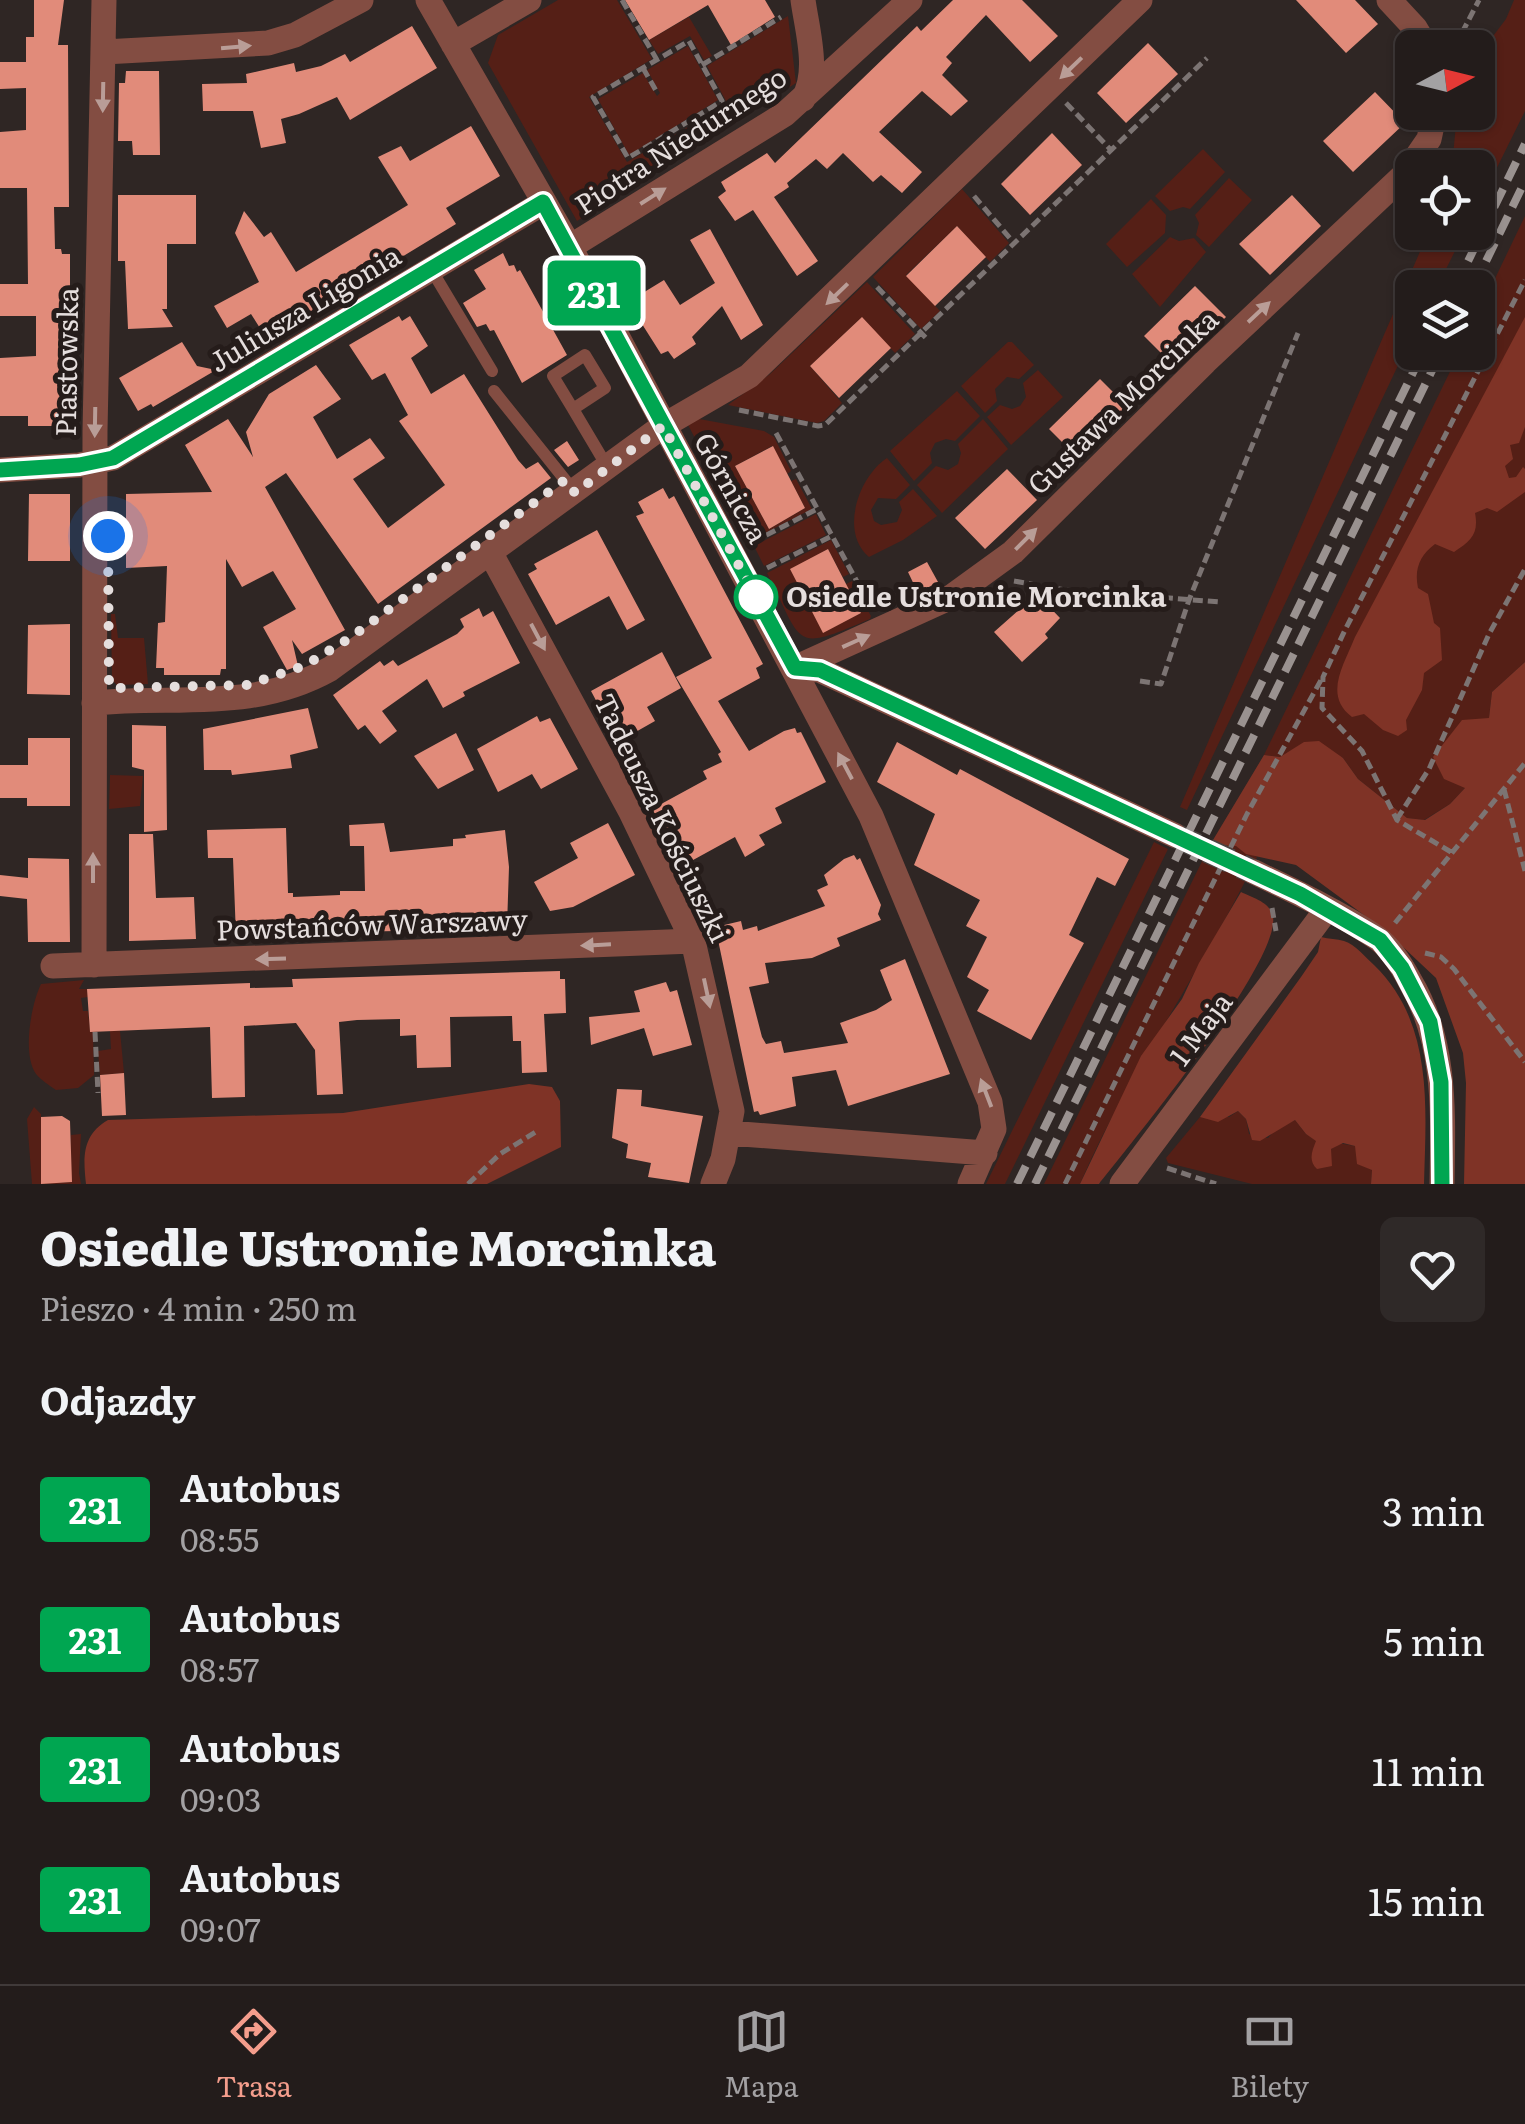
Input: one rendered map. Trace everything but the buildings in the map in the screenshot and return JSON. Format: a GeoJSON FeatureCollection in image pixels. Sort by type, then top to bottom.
{"type":"FeatureCollection","features":[{"type":"Feature","properties":{"kind":"street","name":"Piastowska"},"geometry":{"type":"LineString","coordinates":[[94,966],[95,463],[104,0]]}},
{"type":"Feature","properties":{"kind":"street"},"geometry":{"type":"LineString","coordinates":[[104,52],[268,44],[361,0]]}},
{"type":"Feature","properties":{"kind":"street","name":"Górnicza"},"geometry":{"type":"LineString","coordinates":[[428,0],[570,248],[871,816],[990,1102],[994,1128],[970,1184]]}},
{"type":"Feature","properties":{"kind":"street"},"geometry":{"type":"LineString","coordinates":[[453,44],[529,0]]}},
{"type":"Feature","properties":{"kind":"street","name":"Piotra Niedurnego"},"geometry":{"type":"LineString","coordinates":[[570,248],[800,103],[910,0]]}},
{"type":"Feature","properties":{"kind":"street"},"geometry":{"type":"LineString","coordinates":[[94,703],[252,698],[299,684],[330,669],[663,426],[749,376],[1140,0]]}},
{"type":"Feature","properties":{"kind":"street"},"geometry":{"type":"LineString","coordinates":[[1389,0],[1415,30]]}},
{"type":"Feature","properties":{"kind":"street"},"geometry":{"type":"LineString","coordinates":[[795,6],[812,73],[810,87],[800,103]]}},
{"type":"Feature","properties":{"kind":"street","name":"Gustawa Morcinka"},"geometry":{"type":"LineString","coordinates":[[795,668],[918,614],[982,576],[1012,552],[1205,362],[1406,174],[1430,139],[1432,130]]}},
{"type":"Feature","properties":{"kind":"street","name":"Juliusza Ligonia"},"geometry":{"type":"LineString","coordinates":[[95,463],[113,458],[543,202]]}},
{"type":"Feature","properties":{"kind":"street"},"geometry":{"type":"LineString","coordinates":[[0,470],[95,463]]}},
{"type":"Feature","properties":{"kind":"street","name":"Tadeusza Kościuszki"},"geometry":{"type":"LineString","coordinates":[[490,552],[631,812],[693,941],[732,1110],[729,1134],[713,1184]]}},
{"type":"Feature","properties":{"kind":"street"},"geometry":{"type":"LineString","coordinates":[[795,668],[820,670],[1174,834]]}},
{"type":"Feature","properties":{"kind":"street"},"geometry":{"type":"LineString","coordinates":[[1254,872],[1380,940],[1402,968],[1430,1022],[1441,1082],[1442,1184]]}},
{"type":"Feature","properties":{"kind":"street","name":"1 Maja"},"geometry":{"type":"LineString","coordinates":[[1122,1184],[1327,909]]}},
{"type":"Feature","properties":{"kind":"street","name":"Powstańców Warszawy"},"geometry":{"type":"LineString","coordinates":[[53,966],[693,941]]}},
{"type":"Feature","properties":{"kind":"street"},"geometry":{"type":"LineString","coordinates":[[729,1134],[985,1153]]}},
{"type":"Feature","properties":{"kind":"lane"},"geometry":{"type":"LineString","coordinates":[[431,269],[492,371]]}},
{"type":"Feature","properties":{"kind":"lane"},"geometry":{"type":"LineString","coordinates":[[494,391],[575,493]]}},
{"type":"Feature","properties":{"kind":"lane"},"geometry":{"type":"LineString","coordinates":[[573,409],[608,468]]}},
{"type":"Feature","properties":{"kind":"path"},"geometry":{"type":"LineString","coordinates":[[622,0],[657,60]]}},
{"type":"Feature","properties":{"kind":"path"},"geometry":{"type":"LineString","coordinates":[[1463,30],[1479,0]]}},
{"type":"Feature","properties":{"kind":"path"},"geometry":{"type":"LineString","coordinates":[[702,65],[795,6]]}},
{"type":"Feature","properties":{"kind":"path"},"geometry":{"type":"LineString","coordinates":[[689,41],[722,101],[628,158],[594,98],[657,60],[689,41]]}},
{"type":"Feature","properties":{"kind":"path"},"geometry":{"type":"LineString","coordinates":[[733,408],[822,426],[1207,58]]}},
{"type":"Feature","properties":{"kind":"path"},"geometry":{"type":"LineString","coordinates":[[643,68],[658,94]]}},
{"type":"Feature","properties":{"kind":"path"},"geometry":{"type":"LineString","coordinates":[[1057,93],[1111,150]]}},
{"type":"Feature","properties":{"kind":"path"},"geometry":{"type":"LineString","coordinates":[[962,184],[1014,243]]}},
{"type":"Feature","properties":{"kind":"path"},"geometry":{"type":"LineString","coordinates":[[861,271],[926,339]]}},
{"type":"Feature","properties":{"kind":"path"},"geometry":{"type":"LineString","coordinates":[[1066,1184],[1256,796],[1323,677],[1525,280]]}},
{"type":"Feature","properties":{"kind":"path"},"geometry":{"type":"LineString","coordinates":[[1140,681],[1161,684],[1188,600],[1298,333]]}},
{"type":"Feature","properties":{"kind":"path"},"geometry":{"type":"LineString","coordinates":[[776,433],[873,610]]}},
{"type":"Feature","properties":{"kind":"path"},"geometry":{"type":"LineString","coordinates":[[749,551],[746,545],[817,509]]}},
{"type":"Feature","properties":{"kind":"path"},"geometry":{"type":"LineString","coordinates":[[760,572],[832,536]]}},
{"type":"Feature","properties":{"kind":"path"},"geometry":{"type":"LineString","coordinates":[[1396,820],[1428,769],[1489,634],[1525,569]]}},
{"type":"Feature","properties":{"kind":"path"},"geometry":{"type":"LineString","coordinates":[[982,576],[1065,590],[1220,602]]}},
{"type":"Feature","properties":{"kind":"path"},"geometry":{"type":"LineString","coordinates":[[1323,677],[1322,708],[1362,752],[1396,820],[1451,852]]}},
{"type":"Feature","properties":{"kind":"path"},"geometry":{"type":"LineString","coordinates":[[1380,940],[1525,764]]}},
{"type":"Feature","properties":{"kind":"path"},"geometry":{"type":"LineString","coordinates":[[1504,789],[1525,872]]}},
{"type":"Feature","properties":{"kind":"path"},"geometry":{"type":"LineString","coordinates":[[1424,953],[1441,958],[1454,969],[1525,1062]]}},
{"type":"Feature","properties":{"kind":"path"},"geometry":{"type":"LineString","coordinates":[[95,1032],[98,1093]]}},
{"type":"Feature","properties":{"kind":"path"},"geometry":{"type":"LineString","coordinates":[[468,1184],[500,1154],[539,1130]]}},
{"type":"Feature","properties":{"kind":"path"},"geometry":{"type":"LineString","coordinates":[[1158,1161],[1186,1176],[1216,1184]]}},
{"type":"Feature","properties":{"kind":"shaded area"},"geometry":{"type":"Polygon","coordinates":[[[558,0],[617,0],[652,59],[589,97],[627,162],[693,124],[699,134],[718,121],[713,111],[726,101],[707,66],[788,16],[796,83],[577,221],[488,63],[498,35],[558,0]]]}},
{"type":"Feature","properties":{"kind":"shaded area"},"geometry":{"type":"Polygon","coordinates":[[[1514,0],[1525,0],[1525,111],[1495,172],[1495,150],[1454,150],[1455,130],[1495,130],[1495,34],[1514,0]]]}},
{"type":"Feature","properties":{"kind":"shaded area"},"geometry":{"type":"Polygon","coordinates":[[[689,17],[712,56],[704,60],[690,36],[658,54],[649,40],[689,17]]]}},
{"type":"Feature","properties":{"kind":"shaded area"},"geometry":{"type":"Polygon","coordinates":[[[688,46],[718,100],[629,155],[598,99],[643,73],[657,96],[660,93],[647,70],[688,46]]]}},
{"type":"Feature","properties":{"kind":"shaded area"},"geometry":{"type":"Polygon","coordinates":[[[1203,149],[1225,172],[1190,209],[1170,211],[1155,196],[1203,149]]]}},
{"type":"Feature","properties":{"kind":"shaded area"},"geometry":{"type":"Polygon","coordinates":[[[1229,178],[1252,200],[1209,247],[1196,235],[1199,223],[1195,215],[1229,178]]]}},
{"type":"Feature","properties":{"kind":"shaded area"},"geometry":{"type":"Polygon","coordinates":[[[962,189],[1009,243],[990,262],[957,226],[906,275],[940,311],[921,329],[873,277],[962,189]]]}},
{"type":"Feature","properties":{"kind":"shaded area"},"geometry":{"type":"Polygon","coordinates":[[[1151,199],[1166,215],[1165,233],[1127,267],[1106,244],[1151,199]]]}},
{"type":"Feature","properties":{"kind":"shaded area"},"geometry":{"type":"Polygon","coordinates":[[[1525,216],[1525,662],[1492,692],[1489,718],[1465,788],[1450,804],[1424,820],[1407,818],[1358,779],[1343,758],[1304,743],[1280,757],[1264,755],[1451,370],[1495,370],[1495,279],[1525,216]]]}},
{"type":"Feature","properties":{"kind":"shaded area"},"geometry":{"type":"Polygon","coordinates":[[[1170,237],[1179,241],[1194,238],[1206,252],[1160,307],[1132,274],[1170,237]]]}},
{"type":"Feature","properties":{"kind":"shaded area"},"geometry":{"type":"Polygon","coordinates":[[[1421,250],[1456,250],[1446,270],[1412,270],[1421,250]]]}},
{"type":"Feature","properties":{"kind":"shaded area"},"geometry":{"type":"Polygon","coordinates":[[[867,282],[915,334],[895,353],[861,318],[810,366],[842,403],[824,421],[817,423],[728,405],[770,374],[867,282]]]}},
{"type":"Feature","properties":{"kind":"shaded area"},"geometry":{"type":"Polygon","coordinates":[[[1395,309],[1396,370],[1187,810],[1180,807],[1395,309]]]}},
{"type":"Feature","properties":{"kind":"shaded area"},"geometry":{"type":"Polygon","coordinates":[[[1525,317],[1525,427],[1519,443],[1510,445],[1513,459],[1505,466],[1509,478],[1525,469],[1525,492],[1497,512],[1487,508],[1475,513],[1472,536],[1454,552],[1435,544],[1422,558],[1418,588],[1428,594],[1434,623],[1440,628],[1442,660],[1424,673],[1422,690],[1406,720],[1407,730],[1398,736],[1383,730],[1364,714],[1352,717],[1343,708],[1337,689],[1342,669],[1355,637],[1525,317]]]}},
{"type":"Feature","properties":{"kind":"shaded area"},"geometry":{"type":"Polygon","coordinates":[[[1008,342],[1034,365],[1019,379],[1007,377],[995,389],[997,401],[985,413],[961,386],[1008,342]]]}},
{"type":"Feature","properties":{"kind":"shaded area"},"geometry":{"type":"Polygon","coordinates":[[[1038,370],[1063,397],[1011,445],[987,417],[1000,405],[1012,409],[1020,406],[1026,397],[1023,383],[1038,370]]]}},
{"type":"Feature","properties":{"kind":"shaded area"},"geometry":{"type":"Polygon","coordinates":[[[957,391],[980,416],[955,441],[935,443],[930,453],[932,463],[914,481],[890,451],[957,391]]]}},
{"type":"Feature","properties":{"kind":"shaded area"},"geometry":{"type":"Polygon","coordinates":[[[694,418],[764,431],[774,437],[791,471],[787,474],[772,446],[735,466],[769,529],[805,508],[791,481],[796,479],[812,509],[749,541],[687,423],[694,418]]]}},
{"type":"Feature","properties":{"kind":"shaded area"},"geometry":{"type":"Polygon","coordinates":[[[983,419],[1008,449],[942,513],[917,485],[936,466],[948,470],[958,464],[958,444],[983,419]]]}},
{"type":"Feature","properties":{"kind":"shaded area"},"geometry":{"type":"Polygon","coordinates":[[[887,458],[910,485],[896,499],[878,498],[871,510],[874,521],[881,525],[897,522],[902,510],[899,502],[913,489],[937,516],[869,557],[855,534],[856,505],[868,478],[887,458]]]}},
{"type":"Feature","properties":{"kind":"shaded area"},"geometry":{"type":"Polygon","coordinates":[[[816,514],[826,535],[764,566],[754,546],[816,514]]]}},
{"type":"Feature","properties":{"kind":"shaded area"},"geometry":{"type":"Polygon","coordinates":[[[831,540],[849,574],[843,577],[828,549],[791,570],[823,632],[861,613],[846,584],[852,581],[871,616],[826,636],[803,636],[767,573],[831,540]]]}},
{"type":"Feature","properties":{"kind":"shaded area"},"geometry":{"type":"Polygon","coordinates":[[[111,614],[115,614],[118,638],[144,638],[148,684],[117,685],[112,680],[111,614]]]}},
{"type":"Feature","properties":{"kind":"shaded area"},"geometry":{"type":"Polygon","coordinates":[[[1525,662],[1525,1184],[1464,1184],[1463,1053],[1436,978],[1387,932],[1296,865],[1246,854],[1236,846],[1210,845],[1264,755],[1280,757],[1304,742],[1319,741],[1343,758],[1358,779],[1407,818],[1425,820],[1450,804],[1465,788],[1444,779],[1433,757],[1462,720],[1489,718],[1492,692],[1525,662]]]}},
{"type":"Feature","properties":{"kind":"shaded area"},"geometry":{"type":"Polygon","coordinates":[[[110,775],[143,776],[140,806],[109,809],[110,775]]]}},
{"type":"Feature","properties":{"kind":"shaded area"},"geometry":{"type":"Polygon","coordinates":[[[1154,842],[1168,849],[1005,1184],[986,1184],[1154,842]]]}},
{"type":"Feature","properties":{"kind":"shaded area"},"geometry":{"type":"Polygon","coordinates":[[[1210,845],[1236,846],[1257,857],[1121,1101],[1080,1184],[1044,1184],[1210,845]]]}},
{"type":"Feature","properties":{"kind":"shaded area"},"geometry":{"type":"Polygon","coordinates":[[[1241,892],[1263,902],[1272,913],[1271,934],[1256,967],[1204,1048],[1099,1184],[1080,1184],[1141,1056],[1182,999],[1241,892]]]}},
{"type":"Feature","properties":{"kind":"shaded area"},"geometry":{"type":"Polygon","coordinates":[[[1321,937],[1344,941],[1360,952],[1393,988],[1407,1013],[1417,1040],[1425,1097],[1424,1184],[1371,1184],[1372,1170],[1357,1164],[1355,1146],[1343,1143],[1331,1149],[1332,1166],[1317,1169],[1312,1159],[1316,1141],[1295,1120],[1260,1141],[1252,1140],[1246,1119],[1238,1111],[1218,1122],[1200,1117],[1318,952],[1321,937]]]}},
{"type":"Feature","properties":{"kind":"shaded area"},"geometry":{"type":"Polygon","coordinates":[[[84,980],[79,989],[87,989],[88,997],[81,998],[93,1032],[94,1075],[78,1088],[56,1090],[38,1076],[29,1054],[34,1004],[41,984],[84,980]]]}},
{"type":"Feature","properties":{"kind":"shaded area"},"geometry":{"type":"Polygon","coordinates":[[[110,1031],[120,1031],[124,1073],[100,1075],[98,1051],[111,1049],[110,1031]]]}},
{"type":"Feature","properties":{"kind":"shaded area"},"geometry":{"type":"Polygon","coordinates":[[[529,1084],[552,1087],[560,1101],[561,1147],[487,1184],[86,1184],[86,1148],[93,1133],[108,1120],[343,1113],[529,1084]]]}},
{"type":"Feature","properties":{"kind":"shaded area"},"geometry":{"type":"Polygon","coordinates":[[[34,1107],[41,1114],[41,1183],[71,1182],[71,1135],[81,1134],[81,1184],[32,1184],[27,1119],[34,1107]]]}},
{"type":"Feature","properties":{"kind":"shaded area"},"geometry":{"type":"Polygon","coordinates":[[[1238,1111],[1246,1119],[1249,1134],[1268,1138],[1295,1120],[1306,1134],[1331,1149],[1338,1143],[1355,1146],[1372,1170],[1371,1184],[1252,1184],[1168,1163],[1166,1158],[1200,1117],[1229,1117],[1238,1111]]]}},
{"type":"Feature","properties":{"kind":"tunnel"},"geometry":{"type":"LineString","coordinates":[[1174,835],[1254,872]]}},
{"type":"Feature","properties":{"kind":"railway"},"geometry":{"type":"LineString","coordinates":[[1464,270],[1525,144]]}},
{"type":"Feature","properties":{"kind":"railway"},"geometry":{"type":"LineString","coordinates":[[1482,270],[1525,181]]}},
{"type":"Feature","properties":{"kind":"railway"},"geometry":{"type":"LineString","coordinates":[[1017,1184],[1414,370]]}},
{"type":"Feature","properties":{"kind":"railway"},"geometry":{"type":"LineString","coordinates":[[1035,1184],[1432,370]]}},
{"type":"Feature","properties":{"kind":"bus line","name":"231"},"geometry":{"type":"LineString","coordinates":[[0,470],[79,465],[113,458],[543,202],[795,668],[820,670],[954,732],[1300,894],[1380,940],[1420,998],[1437,1048],[1443,1126],[1442,1184]]}},
{"type":"Feature","properties":{"kind":"place","name":"Osiedle Ustronie Morcinka"},"geometry":{"type":"Point","coordinates":[756,597]}},
{"type":"Feature","properties":{"kind":"route"},"geometry":{"type":"LineString","coordinates":[[108,536],[109,686],[209,688],[261,683],[325,656],[565,480],[575,493],[663,426],[756,597]]}}]}
